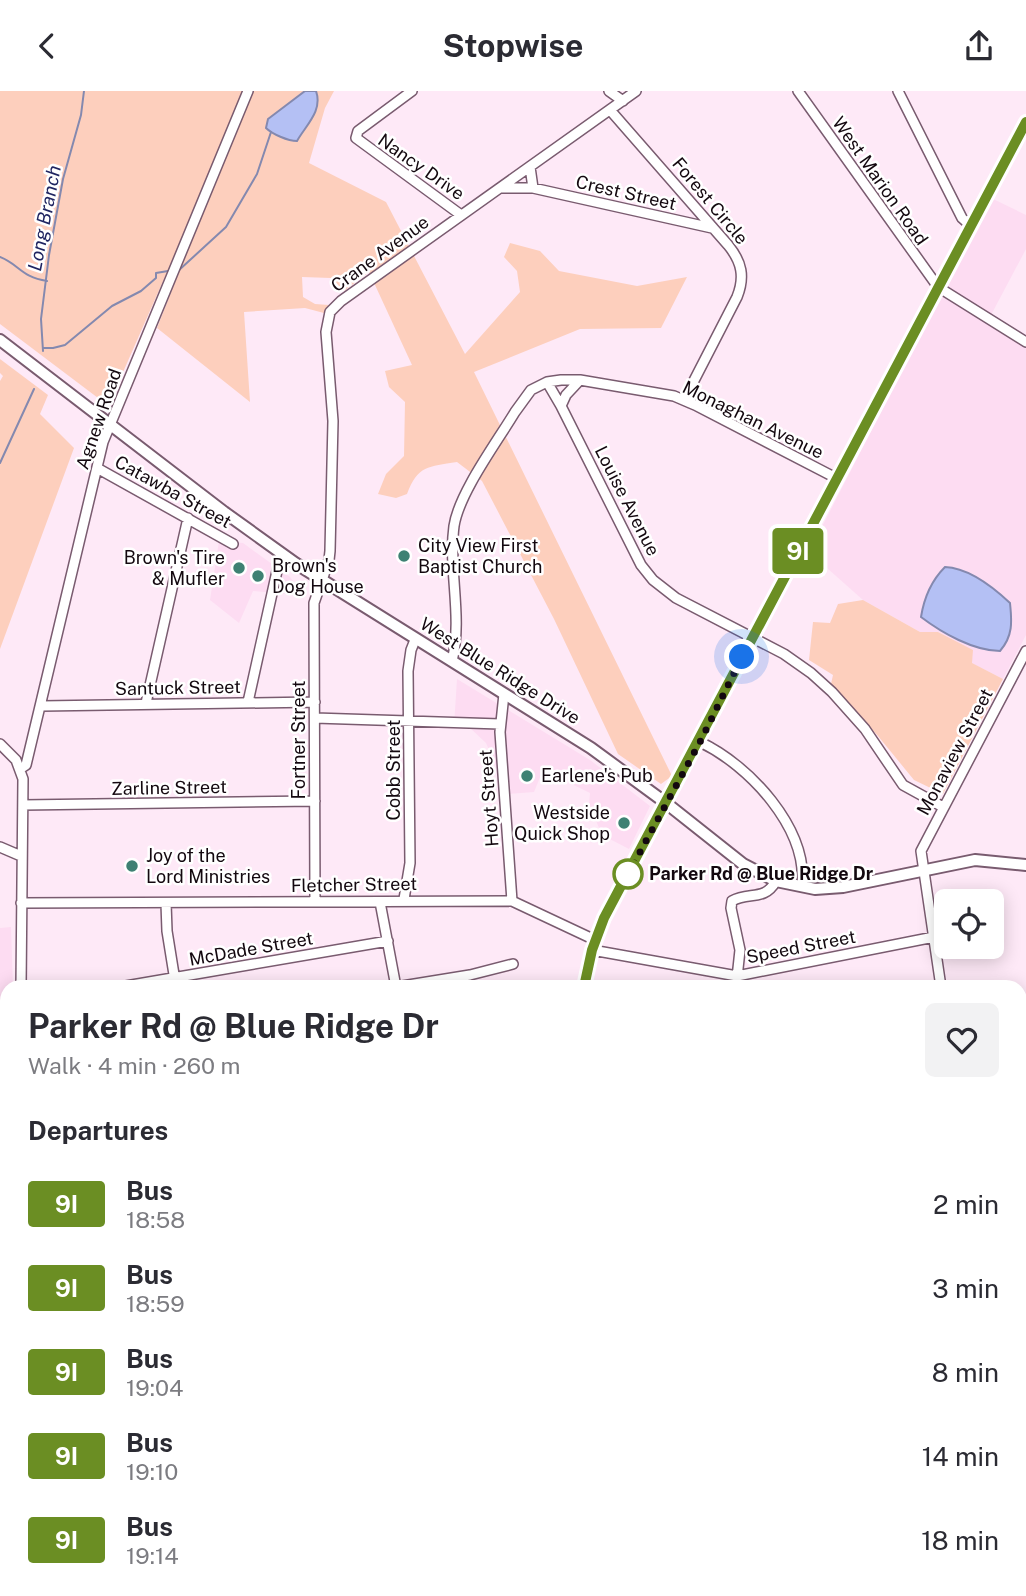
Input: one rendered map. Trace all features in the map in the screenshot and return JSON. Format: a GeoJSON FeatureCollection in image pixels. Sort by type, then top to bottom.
{"type":"FeatureCollection","features":[{"type":"Feature","properties":{"kind":"main road","name":"West Blue Ridge Drive"},"geometry":{"type":"LineString","coordinates":[[0,340],[321,581],[591,748],[737,860],[776,881],[816,889],[844,887],[975,860],[1026,865]]}},
{"type":"Feature","properties":{"kind":"street","name":"Agnew Road"},"geometry":{"type":"LineString","coordinates":[[20,769],[26,765],[42,705],[97,468],[110,424],[248,91]]}},
{"type":"Feature","properties":{"kind":"street","name":"Nancy Drive"},"geometry":{"type":"LineString","coordinates":[[412,91],[358,131],[356,138],[461,215]]}},
{"type":"Feature","properties":{"kind":"street"},"geometry":{"type":"LineString","coordinates":[[609,91],[623,101]]}},
{"type":"Feature","properties":{"kind":"street","name":"Crane Avenue"},"geometry":{"type":"LineString","coordinates":[[321,581],[330,551],[333,453],[326,332],[328,317],[341,301],[636,91]]}},
{"type":"Feature","properties":{"kind":"street","name":"West Marion Road"},"geometry":{"type":"LineString","coordinates":[[798,91],[938,287]]}},
{"type":"Feature","properties":{"kind":"street"},"geometry":{"type":"LineString","coordinates":[[898,91],[962,218],[971,226]]}},
{"type":"Feature","properties":{"kind":"street","name":"Forest Circle"},"geometry":{"type":"LineString","coordinates":[[610,110],[712,228],[738,260],[741,268],[742,281],[737,297],[684,400]]}},
{"type":"Feature","properties":{"kind":"street"},"geometry":{"type":"LineString","coordinates":[[586,980],[595,940],[700,742],[752,636],[1026,122]]}},
{"type":"Feature","properties":{"kind":"street"},"geometry":{"type":"LineString","coordinates":[[530,167],[533,188]]}},
{"type":"Feature","properties":{"kind":"street","name":"Crest Street"},"geometry":{"type":"LineString","coordinates":[[500,188],[533,188],[712,228]]}},
{"type":"Feature","properties":{"kind":"street"},"geometry":{"type":"LineString","coordinates":[[938,287],[1026,342]]}},
{"type":"Feature","properties":{"kind":"street"},"geometry":{"type":"LineString","coordinates":[[561,406],[566,395],[580,380]]}},
{"type":"Feature","properties":{"kind":"street","name":"Monaghan Avenue"},"geometry":{"type":"LineString","coordinates":[[547,382],[580,380],[684,400],[836,478]]}},
{"type":"Feature","properties":{"kind":"street"},"geometry":{"type":"LineString","coordinates":[[452,661],[455,619],[453,540],[458,510],[526,396],[547,382]]}},
{"type":"Feature","properties":{"kind":"street","name":"Louise Avenue"},"geometry":{"type":"LineString","coordinates":[[547,382],[647,575],[676,598],[752,636],[811,673],[865,729],[903,785],[943,807]]}},
{"type":"Feature","properties":{"kind":"street","name":"Catawba Street"},"geometry":{"type":"LineString","coordinates":[[97,468],[233,544]]}},
{"type":"Feature","properties":{"kind":"street"},"geometry":{"type":"LineString","coordinates":[[146,703],[188,518]]}},
{"type":"Feature","properties":{"kind":"street"},"geometry":{"type":"LineString","coordinates":[[248,702],[281,553]]}},
{"type":"Feature","properties":{"kind":"street","name":"Fortner Street"},"geometry":{"type":"LineString","coordinates":[[314,901],[314,603],[321,581]]}},
{"type":"Feature","properties":{"kind":"street","name":"Cobb Street"},"geometry":{"type":"LineString","coordinates":[[404,899],[410,863],[408,671],[415,640]]}},
{"type":"Feature","properties":{"kind":"street","name":"Monaview Street"},"geometry":{"type":"LineString","coordinates":[[934,937],[921,851],[1026,651]]}},
{"type":"Feature","properties":{"kind":"street","name":"Hoyt Street"},"geometry":{"type":"LineString","coordinates":[[504,694],[500,724],[512,901]]}},
{"type":"Feature","properties":{"kind":"street","name":"Santuck Street"},"geometry":{"type":"LineString","coordinates":[[42,705],[315,702]]}},
{"type":"Feature","properties":{"kind":"street"},"geometry":{"type":"LineString","coordinates":[[315,718],[500,724]]}},
{"type":"Feature","properties":{"kind":"street"},"geometry":{"type":"LineString","coordinates":[[700,742],[737,764],[774,806],[790,832],[800,857],[802,886]]}},
{"type":"Feature","properties":{"kind":"street"},"geometry":{"type":"LineString","coordinates":[[0,744],[9,751],[23,779],[21,980]]}},
{"type":"Feature","properties":{"kind":"street","name":"Zarline Street"},"geometry":{"type":"LineString","coordinates":[[23,805],[315,801]]}},
{"type":"Feature","properties":{"kind":"street"},"geometry":{"type":"LineString","coordinates":[[0,847],[21,856]]}},
{"type":"Feature","properties":{"kind":"street"},"geometry":{"type":"LineString","coordinates":[[737,980],[740,947],[731,908],[732,901],[770,891],[776,881]]}},
{"type":"Feature","properties":{"kind":"street","name":"Fletcher Street"},"geometry":{"type":"LineString","coordinates":[[21,903],[380,902],[404,899],[512,901],[595,940]]}},
{"type":"Feature","properties":{"kind":"street"},"geometry":{"type":"LineString","coordinates":[[380,902],[395,980]]}},
{"type":"Feature","properties":{"kind":"street"},"geometry":{"type":"LineString","coordinates":[[166,903],[167,931],[176,980]]}},
{"type":"Feature","properties":{"kind":"street","name":"Speed Street"},"geometry":{"type":"LineString","coordinates":[[592,950],[737,976],[934,937]]}},
{"type":"Feature","properties":{"kind":"street","name":"McDade Street"},"geometry":{"type":"LineString","coordinates":[[186,980],[388,941]]}},
{"type":"Feature","properties":{"kind":"street","name":"Monaview Street"},"geometry":{"type":"LineString","coordinates":[[937,959],[939,980]]}},
{"type":"Feature","properties":{"kind":"street"},"geometry":{"type":"LineString","coordinates":[[439,980],[513,964]]}},
{"type":"Feature","properties":{"kind":"shaded area"},"geometry":{"type":"Polygon","coordinates":[[[0,91],[334,91],[325,108],[309,163],[386,202],[465,354],[520,292],[517,271],[504,257],[510,243],[540,251],[559,271],[637,286],[687,277],[661,328],[580,329],[474,372],[672,776],[661,784],[618,754],[554,619],[482,481],[457,462],[420,472],[407,494],[396,498],[378,494],[386,474],[404,456],[405,402],[389,387],[385,371],[412,365],[369,272],[344,291],[331,278],[302,277],[303,297],[315,304],[329,305],[324,313],[305,308],[244,312],[250,402],[157,328],[211,191],[204,188],[109,404],[0,324],[0,91]]]}},
{"type":"Feature","properties":{"kind":"shaded area"},"geometry":{"type":"Polygon","coordinates":[[[991,198],[1026,215],[1026,249],[990,317],[1026,344],[1026,635],[1003,679],[971,663],[972,650],[938,632],[920,632],[863,600],[809,552],[991,198]]]}},
{"type":"Feature","properties":{"kind":"shaded area"},"geometry":{"type":"Polygon","coordinates":[[[0,359],[48,395],[40,414],[74,448],[0,649],[0,381],[3,376],[0,373],[0,359]]]}},
{"type":"Feature","properties":{"kind":"shaded area"},"geometry":{"type":"Polygon","coordinates":[[[219,541],[243,543],[290,577],[304,596],[253,591],[239,623],[210,600],[219,541]]]}},
{"type":"Feature","properties":{"kind":"shaded area"},"geometry":{"type":"Polygon","coordinates":[[[863,600],[920,632],[938,632],[973,650],[972,663],[1003,679],[943,794],[914,780],[831,684],[833,675],[809,660],[813,622],[830,623],[838,604],[863,600]]]}},
{"type":"Feature","properties":{"kind":"shaded area"},"geometry":{"type":"Polygon","coordinates":[[[457,679],[590,760],[650,806],[629,849],[602,835],[589,804],[590,793],[543,770],[534,792],[508,794],[486,743],[469,727],[454,726],[457,679]]]}},
{"type":"Feature","properties":{"kind":"shaded area"},"geometry":{"type":"Polygon","coordinates":[[[11,927],[13,980],[0,980],[0,928],[11,927]]]}},
{"type":"Feature","properties":{"kind":"water"},"geometry":{"type":"Polygon","coordinates":[[[305,91],[316,91],[317,105],[297,141],[280,137],[266,128],[268,119],[305,91]]]}},
{"type":"Feature","properties":{"kind":"water"},"geometry":{"type":"Polygon","coordinates":[[[945,567],[972,575],[1010,603],[1011,629],[1000,651],[980,648],[959,640],[921,617],[929,590],[945,567]]]}},
{"type":"Feature","properties":{"kind":"waterway","name":"Long Branch"},"geometry":{"type":"LineString","coordinates":[[43,351],[41,319],[49,255],[63,179],[81,115],[84,91]]}},
{"type":"Feature","properties":{"kind":"waterway"},"geometry":{"type":"LineString","coordinates":[[178,271],[226,227],[257,174],[271,132]]}},
{"type":"Feature","properties":{"kind":"waterway"},"geometry":{"type":"LineString","coordinates":[[0,257],[26,274],[47,281]]}},
{"type":"Feature","properties":{"kind":"waterway"},"geometry":{"type":"LineString","coordinates":[[43,348],[65,345],[112,306],[141,291],[156,278],[156,273],[168,271]]}},
{"type":"Feature","properties":{"kind":"waterway","name":"Long Branch"},"geometry":{"type":"LineString","coordinates":[[0,463],[34,389]]}},
{"type":"Feature","properties":{"kind":"bus line","name":"9I"},"geometry":{"type":"LineString","coordinates":[[585,980],[592,950],[604,918],[700,742],[752,636],[1026,122]]}},
{"type":"Feature","properties":{"kind":"place","name":"City View First Baptist Church"},"geometry":{"type":"Point","coordinates":[404,556]}},
{"type":"Feature","properties":{"kind":"place","name":"Brown's Tire & Mufler"},"geometry":{"type":"Point","coordinates":[239,568]}},
{"type":"Feature","properties":{"kind":"place","name":"Brown's Dog House"},"geometry":{"type":"Point","coordinates":[258,576]}},
{"type":"Feature","properties":{"kind":"place","name":"Earlene's Pub"},"geometry":{"type":"Point","coordinates":[527,776]}},
{"type":"Feature","properties":{"kind":"place","name":"Westside Quick Shop"},"geometry":{"type":"Point","coordinates":[624,823]}},
{"type":"Feature","properties":{"kind":"place","name":"Joy of the Lord Ministries"},"geometry":{"type":"Point","coordinates":[132,866]}},
{"type":"Feature","properties":{"kind":"place","name":"Parker Rd @ Blue Ridge Dr"},"geometry":{"type":"Point","coordinates":[628,874]}},
{"type":"Feature","properties":{"kind":"route"},"geometry":{"type":"LineString","coordinates":[[628,874],[700,742],[742,657]]}}]}
